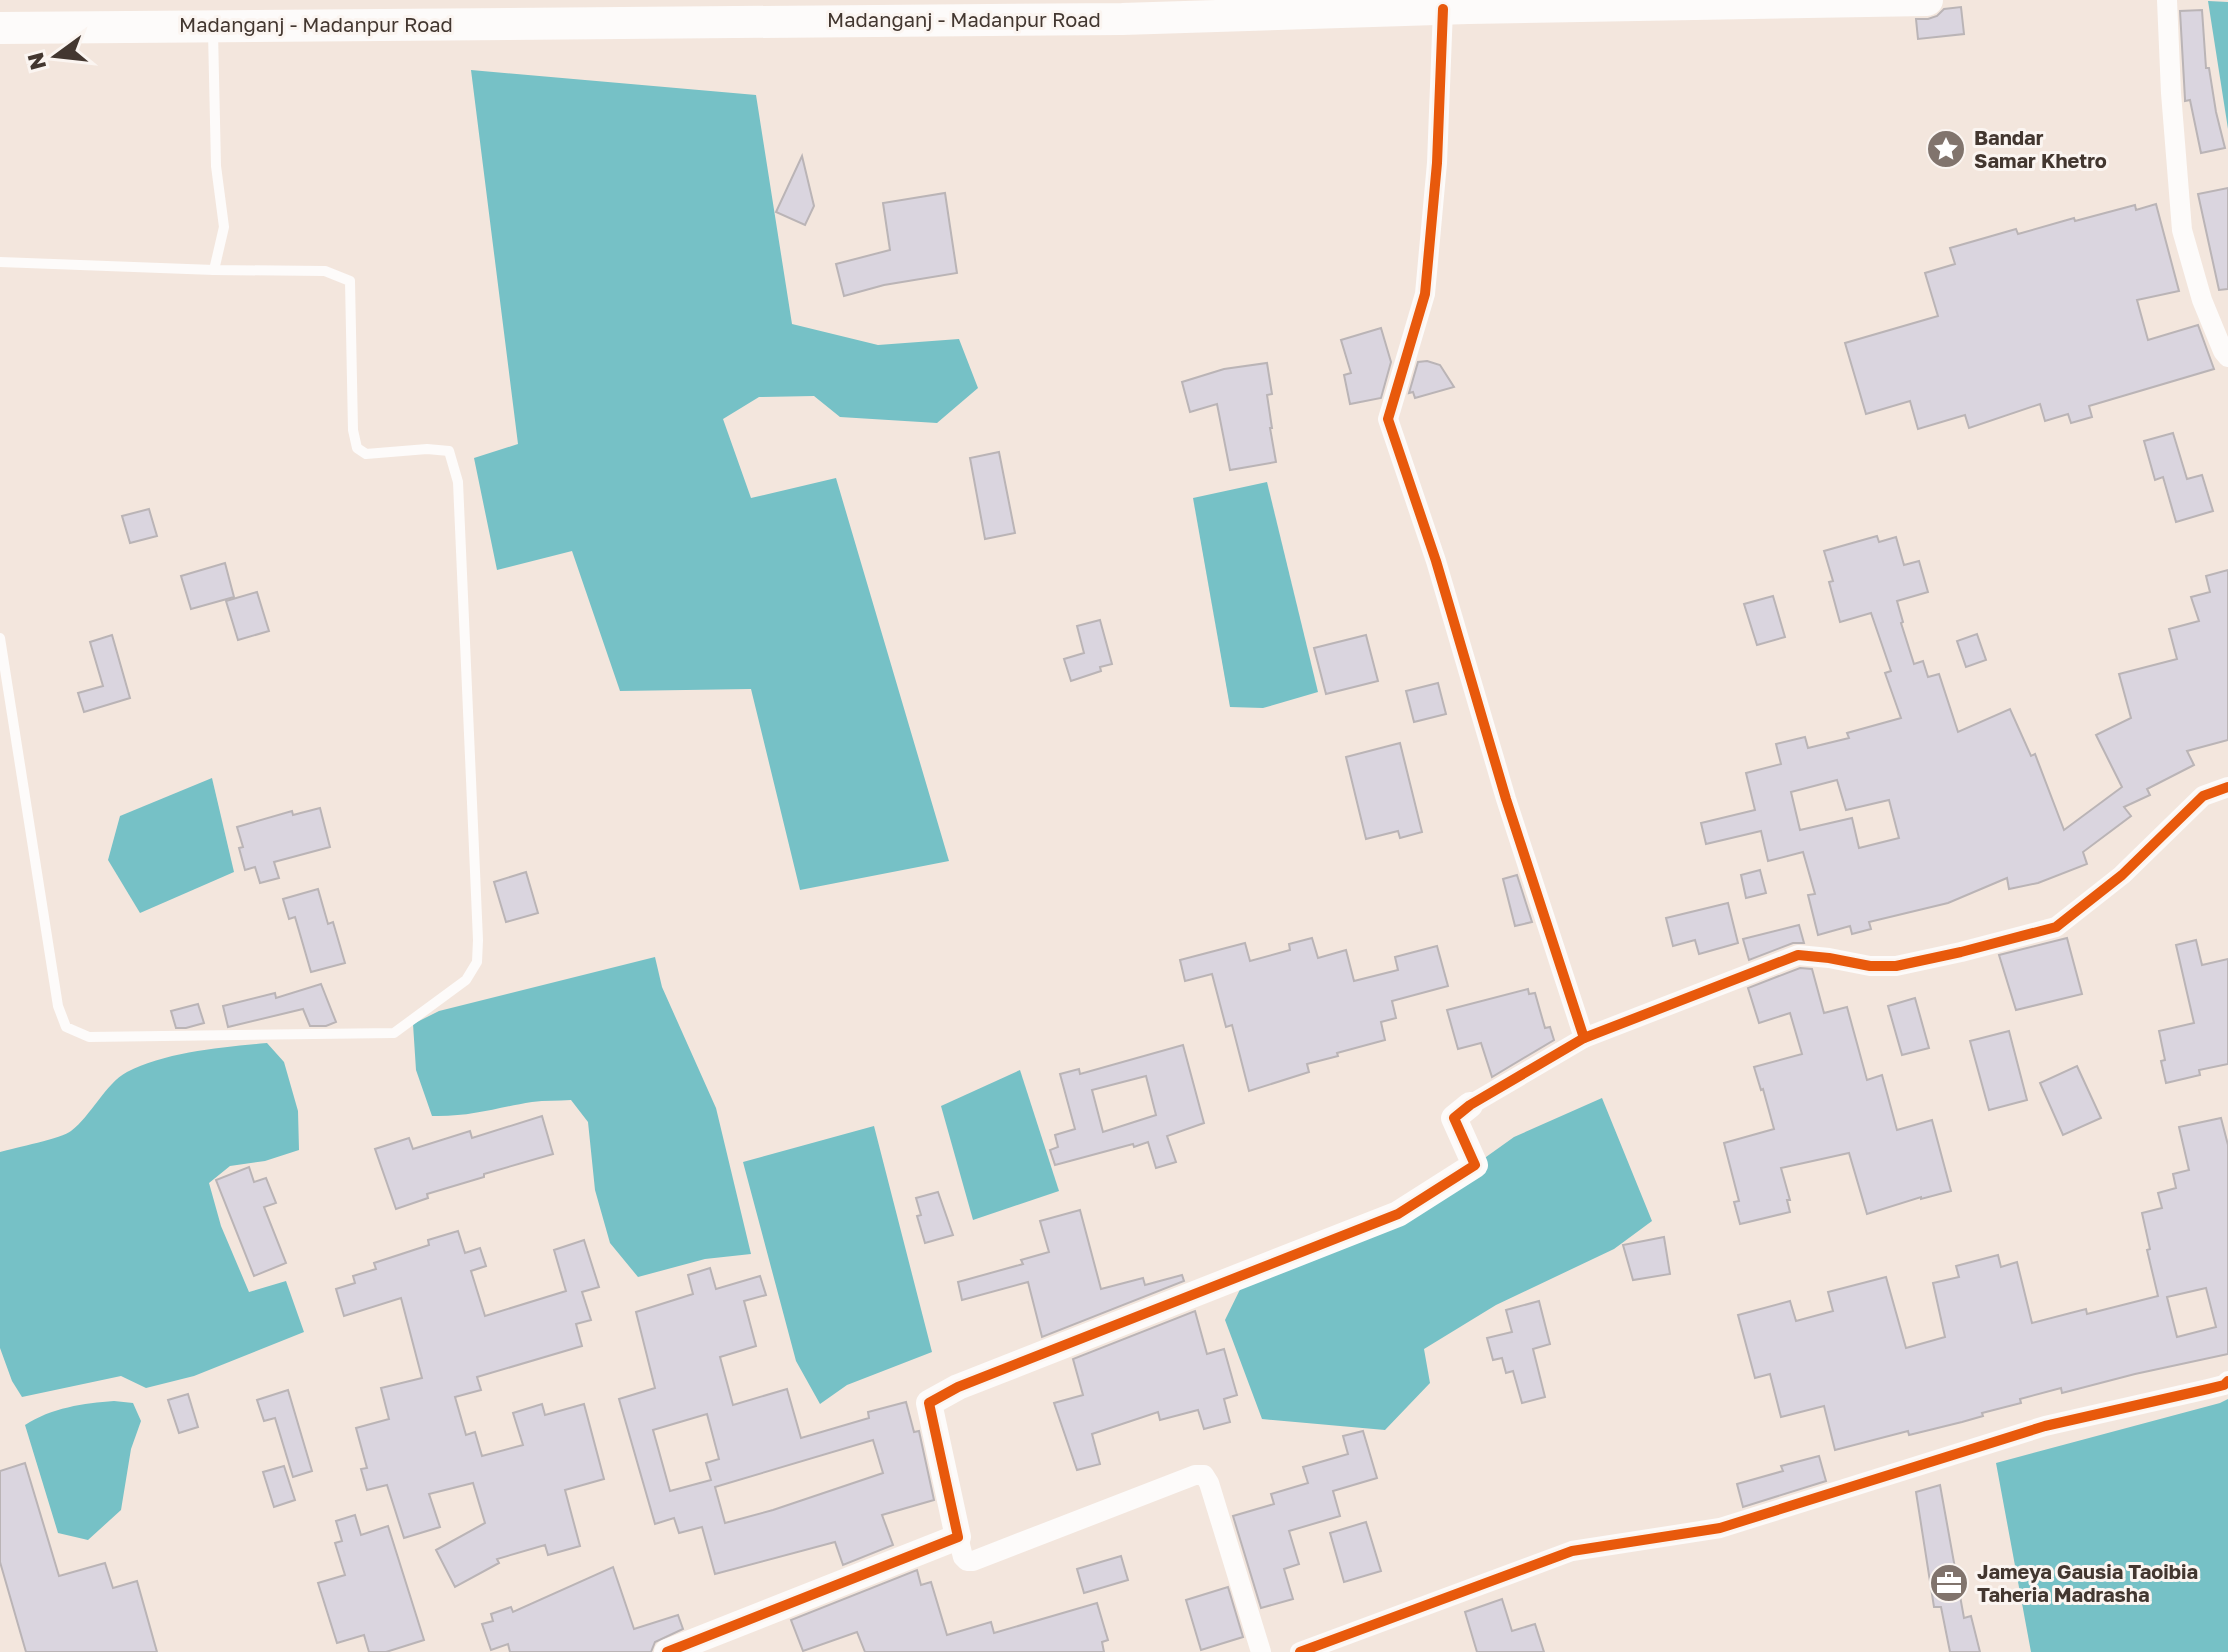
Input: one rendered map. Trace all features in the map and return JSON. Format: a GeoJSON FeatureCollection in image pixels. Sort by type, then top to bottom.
{"type":"FeatureCollection","features":[{"type":"Feature","properties":{"kind":"main road","name":"Madanganj - Madanpur Road"},"geometry":{"type":"LineString","coordinates":[[0,28],[1927,0]]}},
{"type":"Feature","properties":{"kind":"street"},"geometry":{"type":"LineString","coordinates":[[2167,0],[2182,230],[2202,300],[2228,357]]}},
{"type":"Feature","properties":{"kind":"street"},"geometry":{"type":"LineString","coordinates":[[1443,9],[1437,163],[1425,294],[1388,419],[1436,561],[1506,799],[1584,1038]]}},
{"type":"Feature","properties":{"kind":"street"},"geometry":{"type":"LineString","coordinates":[[1261,1652],[1204,1475],[1195,1475],[967,1561],[958,1537],[929,1403],[958,1387],[1398,1214],[1475,1165],[1454,1118],[1470,1105],[1584,1038],[1798,955],[1870,966],[1896,966],[2056,927],[2122,875],[2203,796],[2228,787]]}},
{"type":"Feature","properties":{"kind":"street"},"geometry":{"type":"LineString","coordinates":[[1300,1652],[1572,1551],[1720,1528],[2045,1426],[2216,1387],[2228,1381]]}},
{"type":"Feature","properties":{"kind":"street"},"geometry":{"type":"LineString","coordinates":[[667,1652],[958,1537]]}},
{"type":"Feature","properties":{"kind":"lane"},"geometry":{"type":"LineString","coordinates":[[213,26],[216,166],[224,227],[214,270]]}},
{"type":"Feature","properties":{"kind":"lane"},"geometry":{"type":"LineString","coordinates":[[0,262],[325,271],[350,281],[353,430],[357,448],[366,454],[427,449],[449,451],[458,482],[478,940],[477,962],[466,980],[394,1033],[89,1037],[66,1027],[58,1006],[0,638]]}},
{"type":"Feature","properties":{"kind":"water"},"geometry":{"type":"Polygon","coordinates":[[[2208,1],[2228,2],[2228,129],[2208,1]]]}},
{"type":"Feature","properties":{"kind":"water"},"geometry":{"type":"Polygon","coordinates":[[[471,70],[756,95],[792,324],[878,345],[959,339],[978,388],[937,423],[840,417],[814,396],[759,397],[723,419],[751,498],[836,478],[949,861],[800,890],[751,689],[620,691],[572,551],[497,570],[474,458],[518,444],[471,70]]]}},
{"type":"Feature","properties":{"kind":"water"},"geometry":{"type":"Polygon","coordinates":[[[1267,482],[1318,692],[1263,708],[1230,707],[1193,498],[1267,482]]]}},
{"type":"Feature","properties":{"kind":"water"},"geometry":{"type":"Polygon","coordinates":[[[212,778],[234,872],[140,913],[108,860],[120,816],[212,778]]]}},
{"type":"Feature","properties":{"kind":"water"},"geometry":{"type":"Polygon","coordinates":[[[655,957],[662,987],[716,1108],[751,1254],[705,1259],[638,1277],[610,1243],[595,1190],[588,1122],[571,1100],[537,1101],[471,1114],[432,1116],[416,1070],[413,1024],[439,1011],[655,957]]]}},
{"type":"Feature","properties":{"kind":"water"},"geometry":{"type":"Polygon","coordinates":[[[267,1043],[284,1062],[298,1111],[299,1150],[265,1161],[230,1166],[209,1183],[221,1226],[249,1292],[286,1281],[304,1332],[194,1376],[146,1388],[121,1376],[22,1397],[12,1381],[0,1348],[0,1152],[71,1131],[119,1077],[142,1065],[195,1052],[267,1043]]]}},
{"type":"Feature","properties":{"kind":"water"},"geometry":{"type":"Polygon","coordinates":[[[1020,1070],[1059,1191],[973,1220],[941,1106],[1020,1070]]]}},
{"type":"Feature","properties":{"kind":"water"},"geometry":{"type":"Polygon","coordinates":[[[1602,1098],[1652,1221],[1614,1249],[1496,1305],[1424,1349],[1430,1383],[1385,1430],[1262,1419],[1225,1320],[1251,1267],[1416,1207],[1514,1137],[1602,1098]]]}},
{"type":"Feature","properties":{"kind":"water"},"geometry":{"type":"Polygon","coordinates":[[[874,1126],[932,1352],[847,1385],[820,1404],[796,1361],[743,1162],[874,1126]]]}},
{"type":"Feature","properties":{"kind":"water"},"geometry":{"type":"Polygon","coordinates":[[[2228,1399],[2228,1652],[2031,1652],[1996,1463],[2228,1399]]]}},
{"type":"Feature","properties":{"kind":"water"},"geometry":{"type":"Polygon","coordinates":[[[114,1401],[133,1403],[141,1421],[131,1449],[121,1510],[88,1540],[58,1533],[25,1425],[68,1407],[114,1401]]]}},
{"type":"Feature","properties":{"kind":"building"},"geometry":{"type":"Polygon","coordinates":[[[1961,7],[1964,34],[1918,39],[1916,19],[1928,19],[1944,9],[1961,7]]]}},
{"type":"Feature","properties":{"kind":"building"},"geometry":{"type":"Polygon","coordinates":[[[2202,10],[2206,68],[2209,68],[2225,148],[2201,153],[2190,100],[2185,101],[2180,11],[2202,10]]]}},
{"type":"Feature","properties":{"kind":"building"},"geometry":{"type":"Polygon","coordinates":[[[802,156],[814,206],[805,225],[776,212],[802,156]]]}},
{"type":"Feature","properties":{"kind":"building"},"geometry":{"type":"Polygon","coordinates":[[[2228,188],[2228,289],[2219,290],[2198,194],[2228,188]]]}},
{"type":"Feature","properties":{"kind":"building"},"geometry":{"type":"Polygon","coordinates":[[[945,193],[957,273],[884,285],[844,296],[836,264],[890,250],[883,203],[945,193]]]}},
{"type":"Feature","properties":{"kind":"building"},"geometry":{"type":"Polygon","coordinates":[[[2156,204],[2179,291],[2137,300],[2148,340],[2198,325],[2214,369],[2089,406],[2092,417],[2071,423],[2068,414],[2045,421],[2040,404],[1969,428],[1965,415],[1918,429],[1910,401],[1866,414],[1845,343],[1938,316],[1925,273],[1955,264],[1950,248],[2016,229],[2018,234],[2074,218],[2075,221],[2135,205],[2136,210],[2156,204]]]}},
{"type":"Feature","properties":{"kind":"building"},"geometry":{"type":"Polygon","coordinates":[[[1381,328],[1391,362],[1381,398],[1350,404],[1344,375],[1351,373],[1341,340],[1381,328]]]}},
{"type":"Feature","properties":{"kind":"building"},"geometry":{"type":"Polygon","coordinates":[[[1418,362],[1440,365],[1454,387],[1415,398],[1413,392],[1409,393],[1418,362]]]}},
{"type":"Feature","properties":{"kind":"building"},"geometry":{"type":"Polygon","coordinates":[[[1267,363],[1272,394],[1267,395],[1270,428],[1276,462],[1230,470],[1217,404],[1190,412],[1182,382],[1224,369],[1267,363]]]}},
{"type":"Feature","properties":{"kind":"building"},"geometry":{"type":"Polygon","coordinates":[[[2173,433],[2187,479],[2202,475],[2213,511],[2176,522],[2163,477],[2155,480],[2144,441],[2173,433]]]}},
{"type":"Feature","properties":{"kind":"building"},"geometry":{"type":"Polygon","coordinates":[[[999,452],[1015,533],[985,539],[970,458],[999,452]]]}},
{"type":"Feature","properties":{"kind":"building"},"geometry":{"type":"Polygon","coordinates":[[[149,509],[157,536],[130,543],[122,516],[149,509]]]}},
{"type":"Feature","properties":{"kind":"building"},"geometry":{"type":"Polygon","coordinates":[[[1877,536],[1879,542],[1896,537],[1904,565],[1919,561],[1928,592],[1897,601],[1914,664],[1923,661],[1928,677],[1939,674],[1958,732],[2010,709],[2031,756],[2035,754],[2064,830],[2122,787],[2096,735],[2131,718],[2119,674],[2177,659],[2169,629],[2199,621],[2191,597],[2210,592],[2206,576],[2228,570],[2228,740],[2187,751],[2194,765],[2147,789],[2150,795],[2124,807],[2131,816],[2083,852],[2087,864],[2038,883],[2009,889],[2007,878],[1948,903],[1869,922],[1871,929],[1852,934],[1850,926],[1818,935],[1808,895],[1815,894],[1803,852],[1768,861],[1761,831],[1706,844],[1701,823],[1755,810],[1746,773],[1781,764],[1776,744],[1805,737],[1808,748],[1849,738],[1847,733],[1901,718],[1885,673],[1891,671],[1871,613],[1840,622],[1824,551],[1877,536]],[[1837,780],[1791,792],[1800,830],[1852,818],[1859,848],[1899,838],[1889,800],[1846,810],[1837,780]]]}},
{"type":"Feature","properties":{"kind":"building"},"geometry":{"type":"Polygon","coordinates":[[[225,563],[234,597],[191,609],[181,576],[225,563]]]}},
{"type":"Feature","properties":{"kind":"building"},"geometry":{"type":"Polygon","coordinates":[[[257,592],[269,631],[238,640],[226,601],[257,592]]]}},
{"type":"Feature","properties":{"kind":"building"},"geometry":{"type":"Polygon","coordinates":[[[1773,596],[1785,637],[1757,645],[1744,604],[1773,596]]]}},
{"type":"Feature","properties":{"kind":"building"},"geometry":{"type":"Polygon","coordinates":[[[1100,620],[1112,664],[1071,681],[1064,659],[1084,653],[1077,626],[1100,620]]]}},
{"type":"Feature","properties":{"kind":"building"},"geometry":{"type":"Polygon","coordinates":[[[1977,634],[1986,660],[1966,667],[1957,641],[1977,634]]]}},
{"type":"Feature","properties":{"kind":"building"},"geometry":{"type":"Polygon","coordinates":[[[112,635],[130,698],[84,712],[78,693],[103,686],[90,642],[112,635]]]}},
{"type":"Feature","properties":{"kind":"building"},"geometry":{"type":"Polygon","coordinates":[[[1366,635],[1378,681],[1326,694],[1314,648],[1366,635]]]}},
{"type":"Feature","properties":{"kind":"building"},"geometry":{"type":"Polygon","coordinates":[[[1438,683],[1446,714],[1414,722],[1406,691],[1438,683]]]}},
{"type":"Feature","properties":{"kind":"building"},"geometry":{"type":"Polygon","coordinates":[[[1400,743],[1422,832],[1400,838],[1398,831],[1366,839],[1346,757],[1400,743]]]}},
{"type":"Feature","properties":{"kind":"building"},"geometry":{"type":"Polygon","coordinates":[[[320,808],[330,847],[274,862],[279,878],[260,883],[255,867],[245,870],[237,827],[292,811],[293,815],[320,808]]]}},
{"type":"Feature","properties":{"kind":"building"},"geometry":{"type":"Polygon","coordinates":[[[1760,870],[1766,893],[1746,898],[1741,875],[1760,870]]]}},
{"type":"Feature","properties":{"kind":"building"},"geometry":{"type":"Polygon","coordinates":[[[526,872],[538,913],[506,922],[494,882],[526,872]]]}},
{"type":"Feature","properties":{"kind":"building"},"geometry":{"type":"Polygon","coordinates":[[[1517,875],[1532,922],[1515,926],[1503,879],[1517,875]]]}},
{"type":"Feature","properties":{"kind":"building"},"geometry":{"type":"Polygon","coordinates":[[[318,889],[328,924],[333,922],[345,963],[311,972],[295,917],[289,919],[283,899],[318,889]]]}},
{"type":"Feature","properties":{"kind":"building"},"geometry":{"type":"Polygon","coordinates":[[[1728,903],[1738,943],[1699,954],[1695,940],[1673,946],[1666,918],[1728,903]]]}},
{"type":"Feature","properties":{"kind":"building"},"geometry":{"type":"Polygon","coordinates":[[[1799,925],[1804,943],[1793,943],[1749,960],[1743,939],[1799,925]]]}},
{"type":"Feature","properties":{"kind":"building"},"geometry":{"type":"Polygon","coordinates":[[[1312,938],[1318,958],[1346,950],[1354,981],[1398,970],[1395,957],[1437,946],[1448,986],[1392,1001],[1396,1018],[1381,1022],[1385,1040],[1307,1064],[1309,1072],[1249,1091],[1232,1025],[1226,1027],[1212,974],[1185,981],[1180,960],[1245,943],[1250,961],[1290,950],[1289,944],[1312,938]]]}},
{"type":"Feature","properties":{"kind":"building"},"geometry":{"type":"Polygon","coordinates":[[[2067,938],[2082,994],[2016,1010],[1999,955],[2067,938]]]}},
{"type":"Feature","properties":{"kind":"building"},"geometry":{"type":"Polygon","coordinates":[[[2196,940],[2202,965],[2228,959],[2228,1064],[2199,1070],[2200,1075],[2166,1083],[2159,1031],[2194,1023],[2176,945],[2196,940]]]}},
{"type":"Feature","properties":{"kind":"building"},"geometry":{"type":"Polygon","coordinates":[[[1800,968],[1812,969],[1824,1013],[1847,1007],[1867,1080],[1882,1075],[1897,1130],[1932,1120],[1951,1191],[1867,1214],[1849,1153],[1781,1168],[1790,1200],[1787,1200],[1790,1212],[1740,1224],[1734,1202],[1739,1201],[1724,1143],[1774,1129],[1754,1067],[1802,1054],[1790,1013],[1759,1023],[1748,988],[1800,968]]]}},
{"type":"Feature","properties":{"kind":"building"},"geometry":{"type":"Polygon","coordinates":[[[321,984],[336,1022],[326,1026],[310,1026],[303,1009],[228,1027],[223,1006],[275,993],[276,998],[321,984]]]}},
{"type":"Feature","properties":{"kind":"building"},"geometry":{"type":"Polygon","coordinates":[[[1528,989],[1529,994],[1535,993],[1545,1028],[1550,1027],[1554,1040],[1492,1077],[1481,1043],[1458,1049],[1447,1010],[1528,989]]]}},
{"type":"Feature","properties":{"kind":"building"},"geometry":{"type":"Polygon","coordinates":[[[1915,998],[1929,1048],[1902,1055],[1888,1006],[1915,998]]]}},
{"type":"Feature","properties":{"kind":"building"},"geometry":{"type":"Polygon","coordinates":[[[198,1004],[204,1023],[176,1028],[171,1011],[198,1004]]]}},
{"type":"Feature","properties":{"kind":"building"},"geometry":{"type":"Polygon","coordinates":[[[2009,1031],[2027,1100],[1989,1110],[1970,1041],[2009,1031]]]}},
{"type":"Feature","properties":{"kind":"building"},"geometry":{"type":"Polygon","coordinates":[[[1183,1045],[1204,1123],[1167,1136],[1176,1162],[1156,1168],[1148,1142],[1055,1165],[1050,1150],[1058,1147],[1055,1135],[1075,1129],[1060,1074],[1079,1069],[1080,1074],[1183,1045]],[[1146,1076],[1092,1090],[1103,1132],[1156,1115],[1146,1076]]]}},
{"type":"Feature","properties":{"kind":"building"},"geometry":{"type":"Polygon","coordinates":[[[2077,1066],[2101,1118],[2063,1135],[2040,1083],[2077,1066]]]}},
{"type":"Feature","properties":{"kind":"building"},"geometry":{"type":"Polygon","coordinates":[[[542,1116],[553,1154],[484,1174],[484,1177],[427,1194],[428,1198],[396,1209],[375,1149],[409,1138],[413,1149],[470,1131],[472,1138],[542,1116]]]}},
{"type":"Feature","properties":{"kind":"building"},"geometry":{"type":"Polygon","coordinates":[[[2221,1118],[2228,1145],[2228,1354],[2062,1393],[2061,1388],[2020,1399],[2021,1403],[1982,1413],[1983,1416],[1962,1422],[1909,1435],[1908,1431],[1835,1450],[1824,1406],[1781,1417],[1770,1374],[1755,1378],[1738,1315],[1790,1301],[1796,1321],[1833,1311],[1828,1292],[1886,1277],[1906,1348],[1945,1337],[1933,1283],[1959,1277],[1956,1266],[1998,1255],[2001,1267],[2017,1262],[2032,1323],[2086,1309],[2087,1314],[2158,1296],[2142,1213],[2162,1208],[2158,1193],[2176,1188],[2173,1174],[2189,1170],[2179,1127],[2221,1118]],[[2206,1288],[2167,1297],[2177,1337],[2216,1327],[2206,1288]]]}},
{"type":"Feature","properties":{"kind":"building"},"geometry":{"type":"Polygon","coordinates":[[[249,1167],[254,1182],[266,1178],[276,1203],[264,1207],[286,1263],[254,1276],[216,1180],[249,1167]]]}},
{"type":"Feature","properties":{"kind":"building"},"geometry":{"type":"Polygon","coordinates":[[[938,1192],[953,1235],[925,1243],[917,1216],[921,1215],[916,1198],[938,1192]]]}},
{"type":"Feature","properties":{"kind":"building"},"geometry":{"type":"Polygon","coordinates":[[[1080,1210],[1101,1289],[1143,1278],[1145,1285],[1182,1275],[1184,1281],[1042,1337],[1028,1282],[962,1300],[958,1282],[1023,1264],[1021,1260],[1049,1252],[1040,1221],[1080,1210]]]}},
{"type":"Feature","properties":{"kind":"building"},"geometry":{"type":"Polygon","coordinates":[[[458,1231],[465,1253],[480,1248],[486,1266],[471,1271],[485,1316],[566,1291],[554,1250],[584,1240],[599,1287],[582,1292],[591,1320],[576,1324],[582,1346],[477,1377],[481,1390],[455,1397],[466,1435],[475,1432],[482,1456],[523,1445],[513,1413],[542,1404],[545,1415],[584,1404],[604,1479],[565,1490],[580,1546],[548,1555],[545,1545],[497,1559],[499,1563],[455,1587],[436,1550],[485,1523],[473,1483],[429,1494],[440,1527],[404,1538],[387,1485],[367,1490],[361,1469],[367,1468],[356,1428],[389,1419],[381,1388],[422,1378],[401,1298],[344,1316],[336,1289],[355,1283],[353,1276],[376,1269],[374,1263],[429,1245],[428,1240],[458,1231]]]}},
{"type":"Feature","properties":{"kind":"building"},"geometry":{"type":"Polygon","coordinates":[[[1664,1237],[1670,1274],[1633,1280],[1623,1245],[1664,1237]]]}},
{"type":"Feature","properties":{"kind":"building"},"geometry":{"type":"Polygon","coordinates":[[[710,1268],[716,1289],[760,1276],[766,1295],[744,1301],[756,1346],[720,1357],[733,1405],[787,1389],[801,1438],[869,1418],[868,1412],[906,1402],[914,1432],[919,1431],[934,1500],[882,1515],[893,1545],[843,1565],[835,1542],[715,1574],[702,1527],[679,1533],[674,1518],[655,1524],[619,1399],[655,1388],[636,1312],[693,1294],[688,1275],[710,1268]],[[707,1414],[653,1430],[670,1491],[711,1480],[706,1463],[719,1459],[707,1414]],[[873,1440],[715,1487],[725,1523],[883,1473],[873,1440]]]}},
{"type":"Feature","properties":{"kind":"building"},"geometry":{"type":"Polygon","coordinates":[[[1539,1301],[1550,1344],[1533,1349],[1545,1397],[1522,1403],[1513,1371],[1506,1373],[1502,1358],[1493,1360],[1487,1338],[1512,1332],[1506,1310],[1539,1301]]]}},
{"type":"Feature","properties":{"kind":"building"},"geometry":{"type":"Polygon","coordinates":[[[1195,1311],[1207,1354],[1224,1349],[1237,1395],[1224,1399],[1230,1422],[1204,1429],[1198,1410],[1160,1420],[1158,1412],[1092,1434],[1100,1464],[1077,1470],[1054,1403],[1083,1395],[1073,1359],[1195,1311]]]}},
{"type":"Feature","properties":{"kind":"building"},"geometry":{"type":"Polygon","coordinates":[[[288,1390],[312,1471],[293,1477],[275,1418],[264,1421],[257,1400],[288,1390]]]}},
{"type":"Feature","properties":{"kind":"building"},"geometry":{"type":"Polygon","coordinates":[[[188,1394],[198,1427],[179,1433],[168,1400],[188,1394]]]}},
{"type":"Feature","properties":{"kind":"building"},"geometry":{"type":"Polygon","coordinates":[[[1363,1431],[1377,1478],[1333,1491],[1340,1516],[1289,1531],[1299,1564],[1284,1569],[1293,1599],[1261,1608],[1233,1516],[1274,1504],[1271,1494],[1308,1483],[1303,1467],[1348,1454],[1343,1436],[1363,1431]]]}},
{"type":"Feature","properties":{"kind":"building"},"geometry":{"type":"Polygon","coordinates":[[[1819,1456],[1826,1481],[1743,1507],[1737,1484],[1783,1471],[1781,1466],[1819,1456]]]}},
{"type":"Feature","properties":{"kind":"building"},"geometry":{"type":"Polygon","coordinates":[[[25,1463],[59,1576],[105,1563],[113,1588],[137,1581],[157,1652],[26,1652],[0,1562],[0,1471],[25,1463]]]}},
{"type":"Feature","properties":{"kind":"building"},"geometry":{"type":"Polygon","coordinates":[[[284,1466],[295,1500],[274,1507],[263,1472],[284,1466]]]}},
{"type":"Feature","properties":{"kind":"building"},"geometry":{"type":"Polygon","coordinates":[[[1940,1485],[1964,1618],[1971,1616],[1980,1652],[1950,1652],[1941,1607],[1934,1607],[1916,1492],[1940,1485]]]}},
{"type":"Feature","properties":{"kind":"building"},"geometry":{"type":"Polygon","coordinates":[[[355,1515],[361,1535],[388,1526],[424,1640],[386,1652],[369,1652],[364,1635],[337,1643],[318,1583],[345,1575],[335,1543],[342,1541],[336,1521],[355,1515]]]}},
{"type":"Feature","properties":{"kind":"building"},"geometry":{"type":"Polygon","coordinates":[[[1366,1522],[1381,1571],[1344,1582],[1330,1533],[1366,1522]]]}},
{"type":"Feature","properties":{"kind":"building"},"geometry":{"type":"Polygon","coordinates":[[[1121,1556],[1128,1580],[1084,1593],[1077,1569],[1121,1556]]]}},
{"type":"Feature","properties":{"kind":"building"},"geometry":{"type":"Polygon","coordinates":[[[613,1567],[634,1629],[678,1615],[683,1629],[655,1642],[651,1652],[510,1652],[508,1644],[491,1650],[482,1624],[493,1621],[491,1614],[511,1607],[513,1612],[613,1567]]]}},
{"type":"Feature","properties":{"kind":"building"},"geometry":{"type":"Polygon","coordinates":[[[917,1570],[921,1585],[931,1582],[947,1635],[991,1622],[994,1633],[1097,1603],[1108,1640],[1102,1642],[1104,1652],[865,1652],[857,1632],[803,1651],[791,1620],[917,1570]]]}},
{"type":"Feature","properties":{"kind":"building"},"geometry":{"type":"Polygon","coordinates":[[[1228,1587],[1243,1637],[1201,1650],[1186,1600],[1228,1587]]]}},
{"type":"Feature","properties":{"kind":"building"},"geometry":{"type":"Polygon","coordinates":[[[1502,1599],[1512,1631],[1535,1624],[1544,1652],[1477,1652],[1465,1612],[1502,1599]]]}},
{"type":"Feature","properties":{"kind":"cycle path"},"geometry":{"type":"LineString","coordinates":[[1443,9],[1437,163],[1425,294],[1388,419],[1436,561],[1506,799],[1584,1038]]}},
{"type":"Feature","properties":{"kind":"cycle path"},"geometry":{"type":"LineString","coordinates":[[667,1652],[958,1537],[929,1403],[958,1387],[1398,1214],[1475,1165],[1454,1118],[1470,1105],[1584,1038],[1798,955],[1870,966],[1896,966],[2056,927],[2122,875],[2203,796],[2228,787]]}},
{"type":"Feature","properties":{"kind":"cycle path"},"geometry":{"type":"LineString","coordinates":[[1300,1652],[1572,1551],[1720,1528],[2045,1426],[2208,1389],[2228,1381]]}},
{"type":"Feature","properties":{"kind":"place","name":"Bandar Samar Khetro"},"geometry":{"type":"Point","coordinates":[1946,149]}},
{"type":"Feature","properties":{"kind":"place","name":"Jameya Gausia Taoibia Taheria Madrasha"},"geometry":{"type":"Point","coordinates":[1949,1583]}}]}
